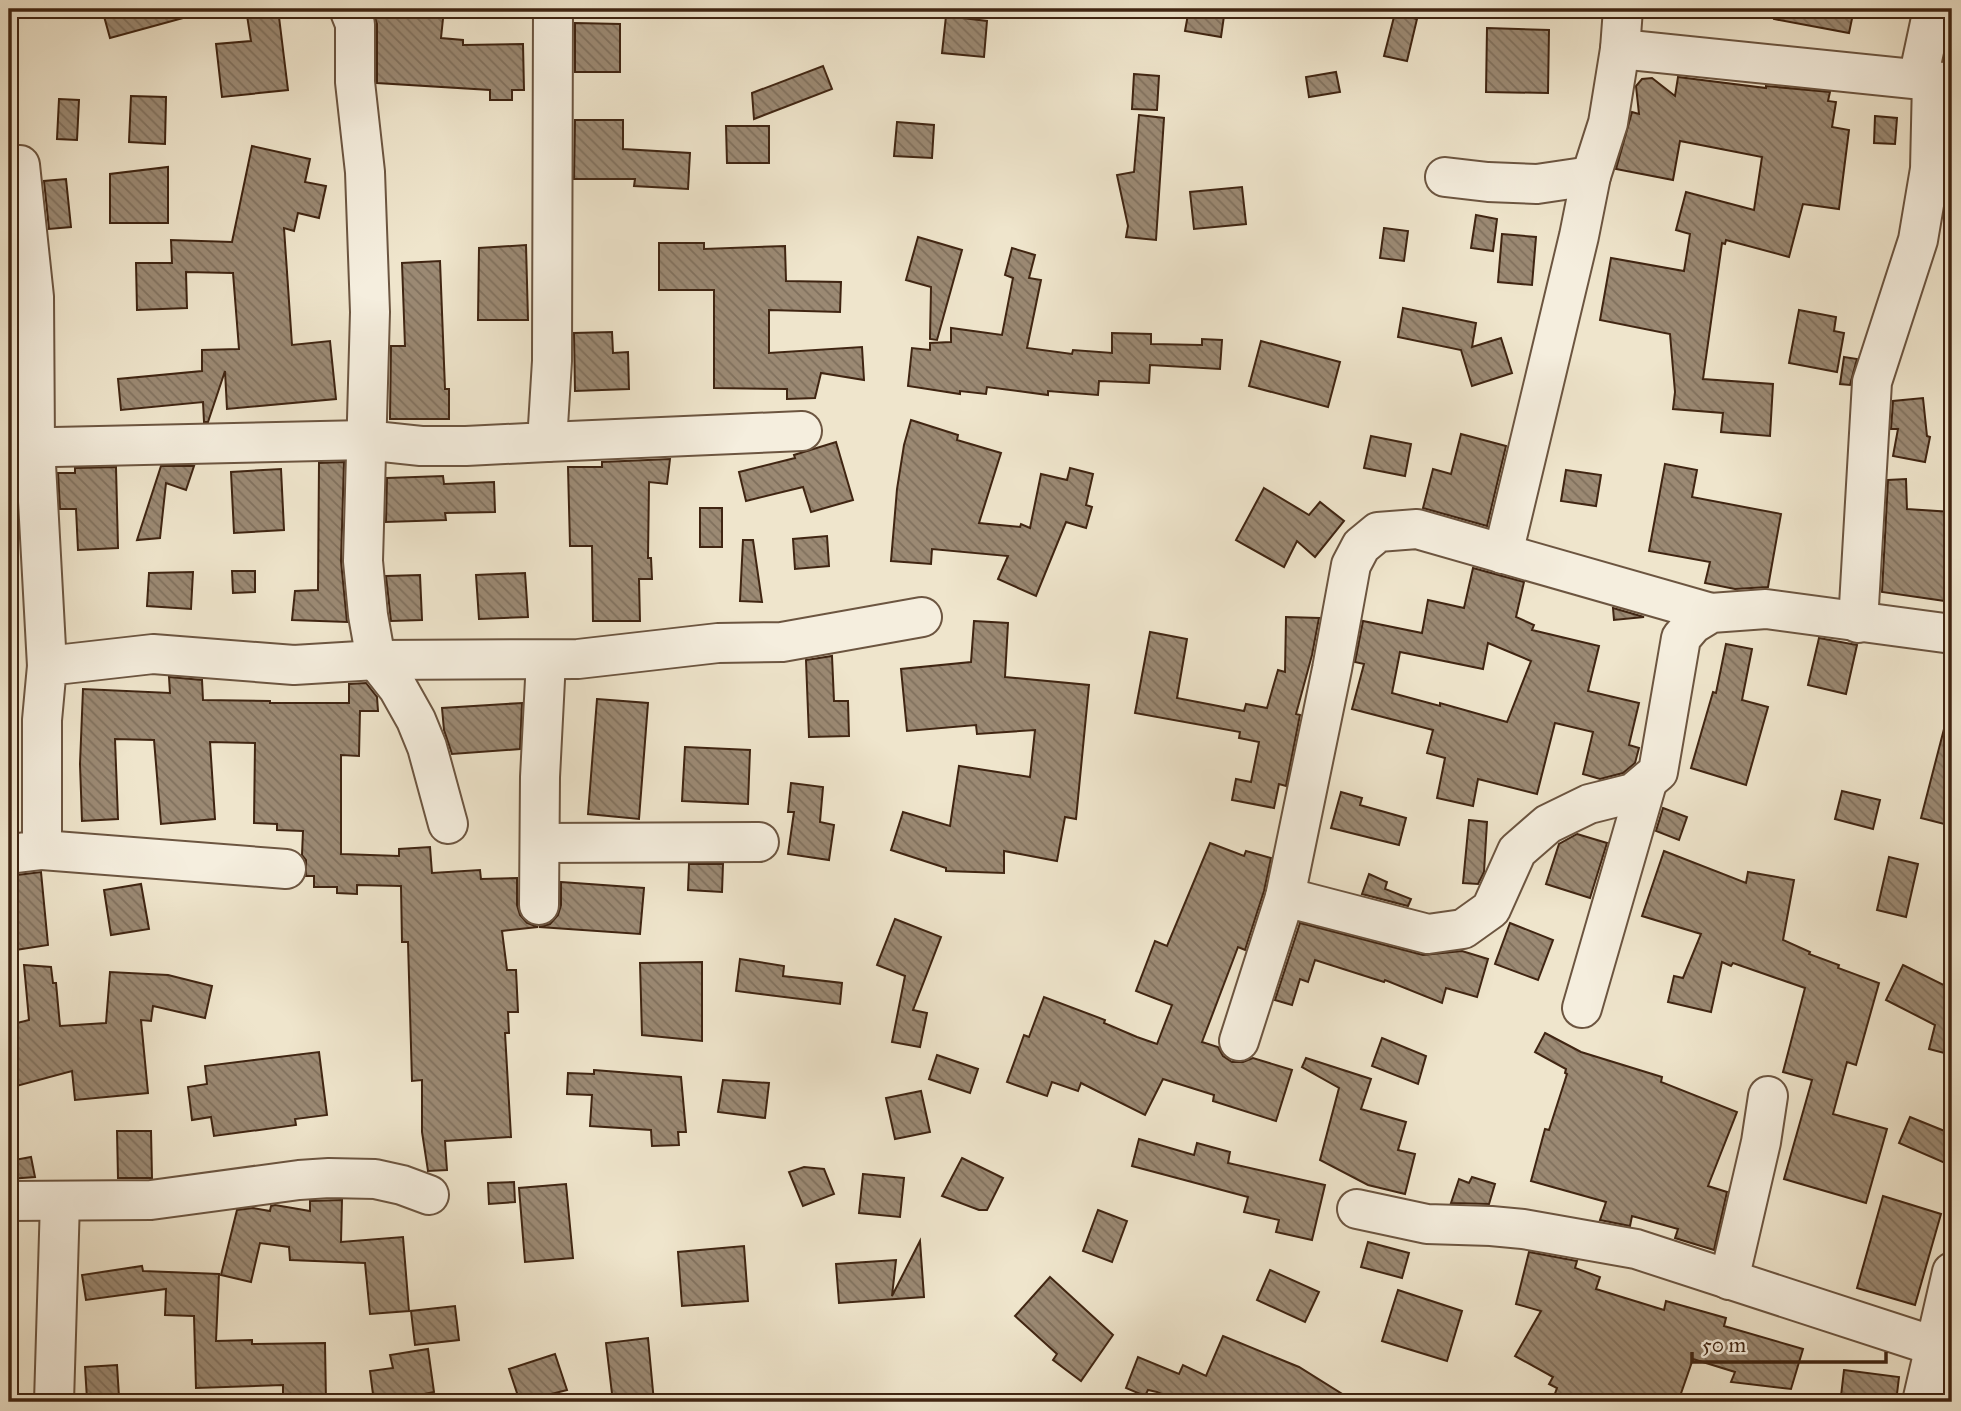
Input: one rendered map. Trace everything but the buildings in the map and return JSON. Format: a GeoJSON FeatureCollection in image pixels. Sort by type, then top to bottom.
{"type":"FeatureCollection","features":[{"type":"Feature","properties":{"kind":"street"},"geometry":{"type":"LineString","coordinates":[[349,9],[355,24],[355,82],[365,172],[370,312],[363,561],[376,660],[398,688],[416,720],[448,824]]}},
{"type":"Feature","properties":{"kind":"street"},"geometry":{"type":"LineString","coordinates":[[547,442],[552,361],[552,9]]}},
{"type":"Feature","properties":{"kind":"street"},"geometry":{"type":"LineString","coordinates":[[1503,554],[1591,176],[1608,123],[1620,49],[1623,9]]}},
{"type":"Feature","properties":{"kind":"street"},"geometry":{"type":"LineString","coordinates":[[1858,623],[1872,382],[1918,240],[1930,169],[1934,81],[1933,9]]}},
{"type":"Feature","properties":{"kind":"street"},"geometry":{"type":"LineString","coordinates":[[1620,49],[1934,81]]}},
{"type":"Feature","properties":{"kind":"street"},"geometry":{"type":"LineString","coordinates":[[20,165],[34,297],[22,447],[47,666],[26,852],[286,869]]}},
{"type":"Feature","properties":{"kind":"street"},"geometry":{"type":"LineString","coordinates":[[1446,177],[1537,184],[1591,176]]}},
{"type":"Feature","properties":{"kind":"street"},"geometry":{"type":"LineString","coordinates":[[22,447],[365,440],[421,446],[466,446],[802,431]]}},
{"type":"Feature","properties":{"kind":"street"},"geometry":{"type":"LineString","coordinates":[[1239,1041],[1285,897],[1352,565],[1361,546],[1378,532],[1417,529],[1711,613],[1766,610],[1952,634]]}},
{"type":"Feature","properties":{"kind":"street"},"geometry":{"type":"LineString","coordinates":[[1285,897],[1428,934],[1463,929],[1491,909],[1517,851],[1548,824],[1589,804],[1633,793],[1658,772],[1681,638],[1693,624],[1711,613]]}},
{"type":"Feature","properties":{"kind":"street"},"geometry":{"type":"LineString","coordinates":[[47,666],[153,654],[295,665],[376,660],[578,659],[718,643],[782,642],[922,617]]}},
{"type":"Feature","properties":{"kind":"street"},"geometry":{"type":"LineString","coordinates":[[540,905],[540,776],[546,660]]}},
{"type":"Feature","properties":{"kind":"street"},"geometry":{"type":"LineString","coordinates":[[1582,1008],[1647,783]]}},
{"type":"Feature","properties":{"kind":"street"},"geometry":{"type":"LineString","coordinates":[[540,843],[759,842]]}},
{"type":"Feature","properties":{"kind":"street"},"geometry":{"type":"LineString","coordinates":[[1730,1280],[1761,1142],[1768,1096]]}},
{"type":"Feature","properties":{"kind":"street"},"geometry":{"type":"LineString","coordinates":[[9,1201],[151,1200],[329,1178],[374,1179],[429,1195]]}},
{"type":"Feature","properties":{"kind":"street"},"geometry":{"type":"LineString","coordinates":[[54,1402],[60,1200]]}},
{"type":"Feature","properties":{"kind":"street"},"geometry":{"type":"LineString","coordinates":[[1357,1209],[1443,1226],[1491,1226],[1577,1237],[1636,1250],[1934,1346]]}},
{"type":"Feature","properties":{"kind":"street"},"geometry":{"type":"LineString","coordinates":[[1922,1402],[1952,1272]]}}]}
